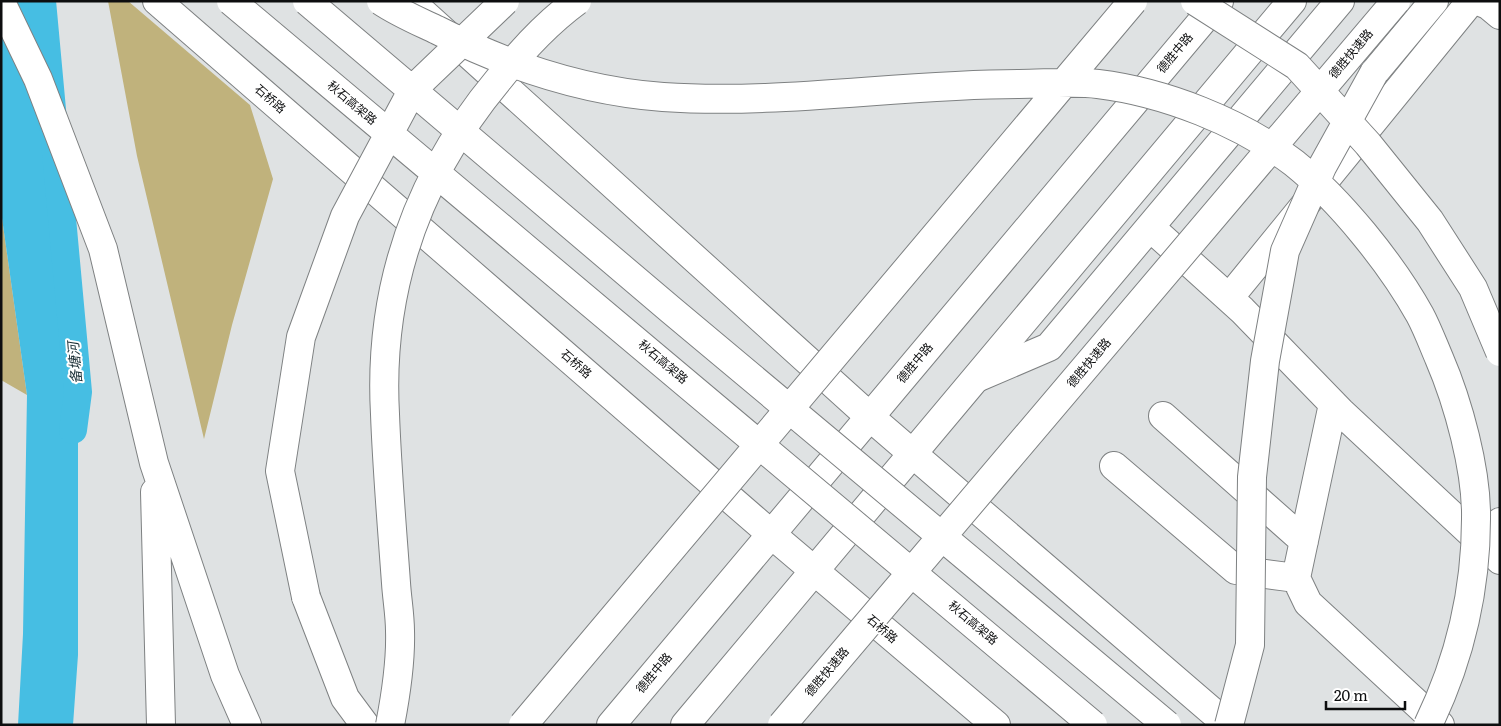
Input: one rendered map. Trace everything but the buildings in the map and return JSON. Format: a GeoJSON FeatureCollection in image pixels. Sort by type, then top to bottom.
{"type":"FeatureCollection","features":[{"type":"Feature","properties":{"kind":"main road","name":"石桥路"},"geometry":{"type":"LineString","coordinates":[[157,1],[815,572],[996,725]]}},
{"type":"Feature","properties":{"kind":"main road","name":"秋石高架路"},"geometry":{"type":"LineString","coordinates":[[231,1],[1094,725]]}},
{"type":"Feature","properties":{"kind":"main road"},"geometry":{"type":"LineString","coordinates":[[307,1],[671,310],[1167,725]]}},
{"type":"Feature","properties":{"kind":"main road"},"geometry":{"type":"LineString","coordinates":[[381,1],[476,50],[545,75],[594,88],[663,97],[729,98],[963,84],[1096,84],[1175,101],[1244,132],[1293,163],[1345,212],[1384,262],[1420,315],[1447,376],[1467,444],[1477,516],[1470,589],[1456,657],[1428,725]]}},
{"type":"Feature","properties":{"kind":"main road"},"geometry":{"type":"LineString","coordinates":[[410,1],[870,417],[1228,725],[1250,645],[1252,477],[1265,361],[1285,251],[1322,167],[1374,73],[1434,1]]}},
{"type":"Feature","properties":{"kind":"main road"},"geometry":{"type":"LineString","coordinates":[[366,725],[345,698],[306,597],[280,471],[301,337],[344,216],[413,89],[505,1]]}},
{"type":"Feature","properties":{"kind":"main road"},"geometry":{"type":"LineString","coordinates":[[390,725],[397,686],[400,630],[384,413],[385,351],[394,284],[416,210],[445,153],[478,103],[526,45],[577,1]]}},
{"type":"Feature","properties":{"kind":"main road"},"geometry":{"type":"LineString","coordinates":[[523,725],[1133,1]]}},
{"type":"Feature","properties":{"kind":"main road"},"geometry":{"type":"LineString","coordinates":[[1194,1],[1297,66],[1368,144],[1430,221],[1468,280],[1500,352]]}},
{"type":"Feature","properties":{"kind":"main road","name":"德胜中路"},"geometry":{"type":"LineString","coordinates":[[611,725],[1219,1]]}},
{"type":"Feature","properties":{"kind":"main road"},"geometry":{"type":"LineString","coordinates":[[685,725],[979,377],[1292,1]]}},
{"type":"Feature","properties":{"kind":"main road"},"geometry":{"type":"LineString","coordinates":[[979,377],[1050,347],[1340,1]]}},
{"type":"Feature","properties":{"kind":"main road","name":"德胜快速路"},"geometry":{"type":"LineString","coordinates":[[782,725],[1396,1]]}},
{"type":"Feature","properties":{"kind":"main road"},"geometry":{"type":"LineString","coordinates":[[1229,298],[1471,1]]}},
{"type":"Feature","properties":{"kind":"main road"},"geometry":{"type":"LineString","coordinates":[[1478,1],[1488,5],[1500,15]]}},
{"type":"Feature","properties":{"kind":"main road"},"geometry":{"type":"LineString","coordinates":[[1,2],[38,79],[103,249],[154,463],[225,675],[247,725]]}},
{"type":"Feature","properties":{"kind":"main road"},"geometry":{"type":"LineString","coordinates":[[1150,227],[1229,298],[1333,404],[1491,551],[1500,522]]}},
{"type":"Feature","properties":{"kind":"main road"},"geometry":{"type":"LineString","coordinates":[[1333,404],[1296,578],[1308,603],[1440,725]]}},
{"type":"Feature","properties":{"kind":"main road"},"geometry":{"type":"LineString","coordinates":[[1163,416],[1304,541]]}},
{"type":"Feature","properties":{"kind":"main road"},"geometry":{"type":"LineString","coordinates":[[154,463],[162,725]]}},
{"type":"Feature","properties":{"kind":"main road"},"geometry":{"type":"LineString","coordinates":[[1114,466],[1236,570],[1296,578]]}},
{"type":"Feature","properties":{"kind":"shaded area"},"geometry":{"type":"Polygon","coordinates":[[[108,1],[128,1],[250,105],[273,179],[232,325],[204,439],[137,156],[108,1]]]}},
{"type":"Feature","properties":{"kind":"shaded area"},"geometry":{"type":"Polygon","coordinates":[[[1,211],[27,395],[1,380],[1,211]]]}},
{"type":"Feature","properties":{"kind":"water"},"geometry":{"type":"Polygon","coordinates":[[[1,1],[46,1],[48,67],[78,392],[78,655],[73,725],[18,725],[23,634],[27,395],[1,211],[1,1]]]}},
{"type":"Feature","properties":{"kind":"waterway","name":"备塘河"},"geometry":{"type":"LineString","coordinates":[[42,1],[78,392],[73,430]]}}]}
